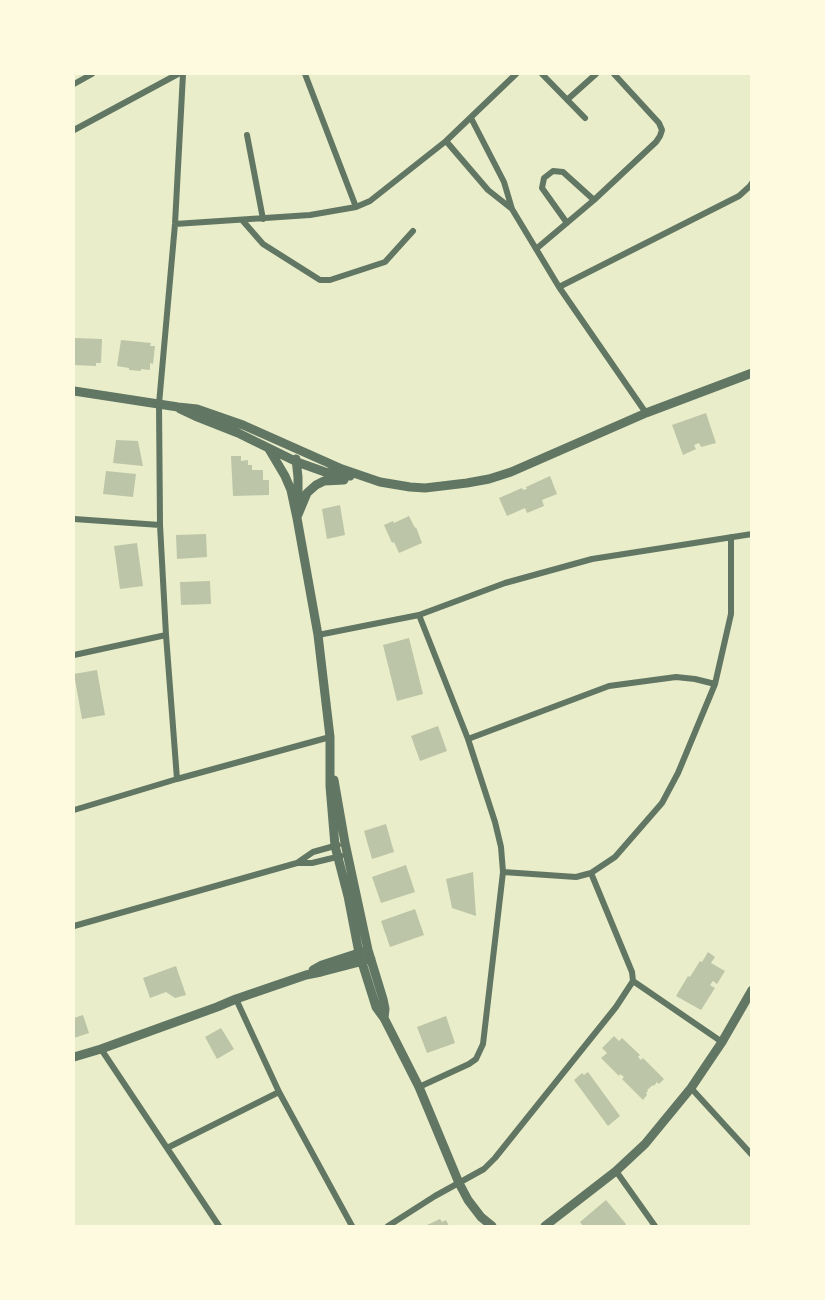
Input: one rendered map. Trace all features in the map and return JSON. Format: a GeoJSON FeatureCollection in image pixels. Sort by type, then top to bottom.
{"type":"FeatureCollection","features":[{"type":"Feature","properties":{"kind":"street"},"geometry":{"type":"LineString","coordinates":[[74,84],[92,74]]}},
{"type":"Feature","properties":{"kind":"street"},"geometry":{"type":"LineString","coordinates":[[74,130],[178,74]]}},
{"type":"Feature","properties":{"kind":"street"},"geometry":{"type":"LineString","coordinates":[[177,779],[160,525],[159,404],[176,224],[183,74]]}},
{"type":"Feature","properties":{"kind":"street"},"geometry":{"type":"LineString","coordinates":[[305,74],[356,207]]}},
{"type":"Feature","properties":{"kind":"street"},"geometry":{"type":"LineString","coordinates":[[176,224],[310,215],[356,207],[370,201],[446,141],[516,74]]}},
{"type":"Feature","properties":{"kind":"street"},"geometry":{"type":"LineString","coordinates":[[542,74],[585,118]]}},
{"type":"Feature","properties":{"kind":"street"},"geometry":{"type":"LineString","coordinates":[[568,99],[596,74]]}},
{"type":"Feature","properties":{"kind":"street"},"geometry":{"type":"LineString","coordinates":[[536,249],[594,200],[660,136],[662,130],[659,123],[614,74]]}},
{"type":"Feature","properties":{"kind":"street"},"geometry":{"type":"LineString","coordinates":[[471,118],[504,182],[512,209],[559,287],[646,413]]}},
{"type":"Feature","properties":{"kind":"street"},"geometry":{"type":"LineString","coordinates":[[247,135],[263,219]]}},
{"type":"Feature","properties":{"kind":"street"},"geometry":{"type":"LineString","coordinates":[[446,141],[488,190],[512,209]]}},
{"type":"Feature","properties":{"kind":"street"},"geometry":{"type":"LineString","coordinates":[[567,223],[543,188],[544,178],[553,171],[562,172],[594,200]]}},
{"type":"Feature","properties":{"kind":"street"},"geometry":{"type":"LineString","coordinates":[[559,287],[739,196],[752,183]]}},
{"type":"Feature","properties":{"kind":"street"},"geometry":{"type":"LineString","coordinates":[[242,220],[263,244],[320,280],[330,280],[385,262],[413,231]]}},
{"type":"Feature","properties":{"kind":"street"},"geometry":{"type":"LineString","coordinates":[[178,407],[297,462],[324,472],[425,488],[467,483],[511,472],[646,413],[752,373]]}},
{"type":"Feature","properties":{"kind":"street"},"geometry":{"type":"LineString","coordinates":[[74,390],[197,409],[243,425],[327,464],[370,479]]}},
{"type":"Feature","properties":{"kind":"street"},"geometry":{"type":"LineString","coordinates":[[285,445],[297,462],[297,518]]}},
{"type":"Feature","properties":{"kind":"street"},"geometry":{"type":"LineString","coordinates":[[269,449],[291,490],[297,518],[318,635],[330,738],[330,770],[336,789],[340,844],[365,956],[383,999],[384,1018],[419,1087],[459,1183],[468,1200],[492,1227]]}},
{"type":"Feature","properties":{"kind":"street"},"geometry":{"type":"LineString","coordinates":[[297,518],[307,494],[316,485],[324,481],[370,479]]}},
{"type":"Feature","properties":{"kind":"street"},"geometry":{"type":"LineString","coordinates":[[74,519],[160,525]]}},
{"type":"Feature","properties":{"kind":"street"},"geometry":{"type":"LineString","coordinates":[[318,635],[419,615],[505,584],[592,559],[752,534]]}},
{"type":"Feature","properties":{"kind":"street"},"geometry":{"type":"LineString","coordinates":[[503,872],[576,877],[591,873],[615,857],[662,803],[678,773],[715,684],[731,614],[731,537]]}},
{"type":"Feature","properties":{"kind":"street"},"geometry":{"type":"LineString","coordinates":[[419,615],[468,739],[495,822],[501,847],[503,872],[484,1038],[480,1051],[470,1065],[419,1087]]}},
{"type":"Feature","properties":{"kind":"street"},"geometry":{"type":"LineString","coordinates":[[74,655],[166,635]]}},
{"type":"Feature","properties":{"kind":"street"},"geometry":{"type":"LineString","coordinates":[[468,739],[609,686],[676,677],[715,684]]}},
{"type":"Feature","properties":{"kind":"street"},"geometry":{"type":"LineString","coordinates":[[74,810],[177,779],[330,738]]}},
{"type":"Feature","properties":{"kind":"street"},"geometry":{"type":"LineString","coordinates":[[297,863],[313,852],[340,844]]}},
{"type":"Feature","properties":{"kind":"street"},"geometry":{"type":"LineString","coordinates":[[74,926],[297,863],[312,863],[343,856]]}},
{"type":"Feature","properties":{"kind":"street"},"geometry":{"type":"LineString","coordinates":[[388,1227],[411,1211],[484,1169],[495,1158],[616,1007],[633,981],[632,972],[591,873]]}},
{"type":"Feature","properties":{"kind":"street"},"geometry":{"type":"LineString","coordinates":[[74,1057],[365,956]]}},
{"type":"Feature","properties":{"kind":"street"},"geometry":{"type":"LineString","coordinates":[[633,981],[722,1042]]}},
{"type":"Feature","properties":{"kind":"street"},"geometry":{"type":"LineString","coordinates":[[545,1227],[616,1171],[645,1144],[691,1089],[752,990]]}},
{"type":"Feature","properties":{"kind":"street"},"geometry":{"type":"LineString","coordinates":[[236,999],[279,1092],[352,1227]]}},
{"type":"Feature","properties":{"kind":"street"},"geometry":{"type":"LineString","coordinates":[[100,1049],[219,1227]]}},
{"type":"Feature","properties":{"kind":"street"},"geometry":{"type":"LineString","coordinates":[[691,1089],[752,1155]]}},
{"type":"Feature","properties":{"kind":"street"},"geometry":{"type":"LineString","coordinates":[[167,1148],[279,1092]]}},
{"type":"Feature","properties":{"kind":"street"},"geometry":{"type":"LineString","coordinates":[[616,1171],[655,1227]]}},
{"type":"Feature","properties":{"kind":"building"},"geometry":{"type":"Polygon","coordinates":[[[74,338],[102,339],[101,363],[96,363],[96,366],[74,365],[74,338]]]}},
{"type":"Feature","properties":{"kind":"building"},"geometry":{"type":"Polygon","coordinates":[[[121,340],[151,343],[150,346],[155,346],[150,370],[129,370],[129,368],[117,366],[121,340]]]}},
{"type":"Feature","properties":{"kind":"building"},"geometry":{"type":"Polygon","coordinates":[[[706,413],[716,443],[701,447],[699,443],[694,445],[696,449],[683,455],[672,425],[706,413]]]}},
{"type":"Feature","properties":{"kind":"building"},"geometry":{"type":"Polygon","coordinates":[[[116,440],[138,441],[143,466],[113,463],[116,440]]]}},
{"type":"Feature","properties":{"kind":"building"},"geometry":{"type":"Polygon","coordinates":[[[231,456],[241,456],[241,461],[248,460],[248,465],[252,465],[252,470],[263,470],[263,480],[269,480],[269,495],[233,496],[231,456]]]}},
{"type":"Feature","properties":{"kind":"building"},"geometry":{"type":"Polygon","coordinates":[[[106,471],[136,474],[133,497],[103,494],[106,471]]]}},
{"type":"Feature","properties":{"kind":"building"},"geometry":{"type":"Polygon","coordinates":[[[550,476],[557,494],[542,500],[544,506],[527,513],[525,508],[507,516],[499,498],[522,488],[527,489],[526,487],[550,476]]]}},
{"type":"Feature","properties":{"kind":"building"},"geometry":{"type":"Polygon","coordinates":[[[340,505],[345,535],[327,539],[322,509],[340,505]]]}},
{"type":"Feature","properties":{"kind":"building"},"geometry":{"type":"Polygon","coordinates":[[[409,516],[422,543],[399,553],[384,525],[409,516]]]}},
{"type":"Feature","properties":{"kind":"building"},"geometry":{"type":"Polygon","coordinates":[[[206,534],[207,557],[177,559],[176,535],[206,534]]]}},
{"type":"Feature","properties":{"kind":"building"},"geometry":{"type":"Polygon","coordinates":[[[137,543],[143,586],[120,589],[114,546],[137,543]]]}},
{"type":"Feature","properties":{"kind":"building"},"geometry":{"type":"Polygon","coordinates":[[[210,581],[211,604],[181,605],[180,582],[210,581]]]}},
{"type":"Feature","properties":{"kind":"building"},"geometry":{"type":"Polygon","coordinates":[[[409,638],[423,694],[397,701],[383,645],[409,638]]]}},
{"type":"Feature","properties":{"kind":"building"},"geometry":{"type":"Polygon","coordinates":[[[97,670],[105,715],[82,719],[74,674],[97,670]]]}},
{"type":"Feature","properties":{"kind":"building"},"geometry":{"type":"Polygon","coordinates":[[[438,726],[447,751],[420,761],[411,736],[438,726]]]}},
{"type":"Feature","properties":{"kind":"building"},"geometry":{"type":"Polygon","coordinates":[[[386,824],[394,852],[372,859],[364,831],[386,824]]]}},
{"type":"Feature","properties":{"kind":"building"},"geometry":{"type":"Polygon","coordinates":[[[406,865],[415,892],[381,903],[372,877],[406,865]]]}},
{"type":"Feature","properties":{"kind":"building"},"geometry":{"type":"Polygon","coordinates":[[[473,872],[476,916],[452,908],[446,879],[473,872]]]}},
{"type":"Feature","properties":{"kind":"building"},"geometry":{"type":"Polygon","coordinates":[[[415,909],[424,935],[390,947],[381,921],[415,909]]]}},
{"type":"Feature","properties":{"kind":"building"},"geometry":{"type":"Polygon","coordinates":[[[708,952],[715,957],[711,963],[725,971],[717,984],[713,981],[710,985],[715,988],[701,1010],[676,996],[688,976],[690,977],[708,952]]]}},
{"type":"Feature","properties":{"kind":"building"},"geometry":{"type":"Polygon","coordinates":[[[176,966],[186,995],[175,998],[166,992],[150,998],[143,978],[176,966]]]}},
{"type":"Feature","properties":{"kind":"building"},"geometry":{"type":"Polygon","coordinates":[[[83,1015],[89,1033],[74,1038],[74,1018],[83,1015]]]}},
{"type":"Feature","properties":{"kind":"building"},"geometry":{"type":"Polygon","coordinates":[[[446,1016],[455,1043],[427,1053],[417,1027],[446,1016]]]}},
{"type":"Feature","properties":{"kind":"building"},"geometry":{"type":"Polygon","coordinates":[[[221,1028],[234,1049],[217,1059],[205,1037],[221,1028]]]}},
{"type":"Feature","properties":{"kind":"building"},"geometry":{"type":"Polygon","coordinates":[[[614,1036],[619,1041],[622,1038],[640,1055],[638,1057],[641,1060],[643,1058],[664,1079],[647,1090],[647,1095],[643,1100],[622,1079],[624,1077],[620,1074],[619,1076],[601,1058],[607,1053],[602,1048],[614,1036]]]}},
{"type":"Feature","properties":{"kind":"building"},"geometry":{"type":"Polygon","coordinates":[[[588,1072],[620,1116],[608,1126],[574,1080],[582,1073],[584,1075],[588,1072]]]}},
{"type":"Feature","properties":{"kind":"building"},"geometry":{"type":"Polygon","coordinates":[[[606,1200],[626,1224],[624,1226],[583,1226],[580,1222],[606,1200]]]}},
{"type":"Feature","properties":{"kind":"building"},"geometry":{"type":"Polygon","coordinates":[[[440,1219],[442,1222],[446,1220],[449,1226],[425,1226],[440,1219]]]}}]}
